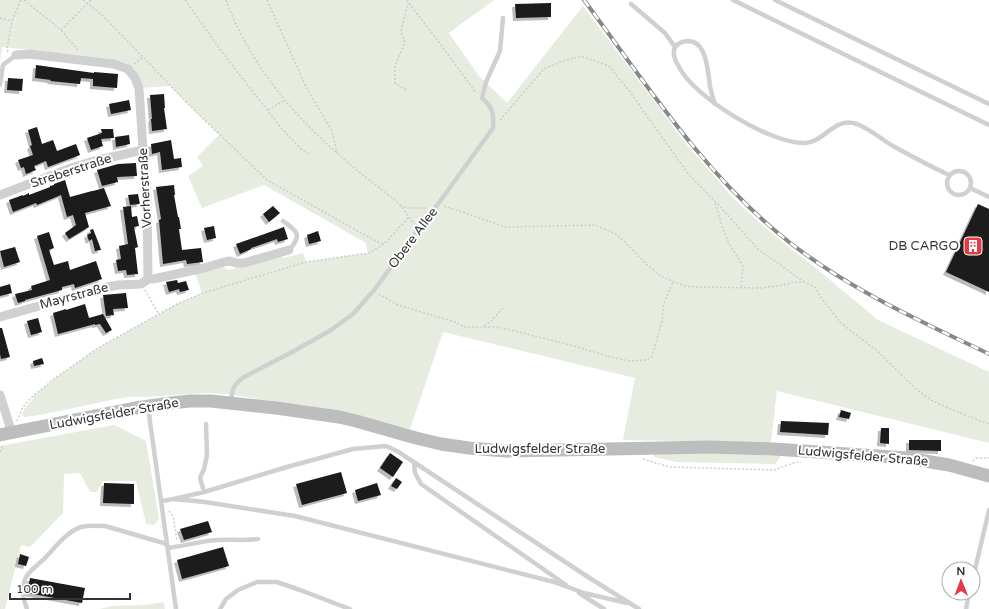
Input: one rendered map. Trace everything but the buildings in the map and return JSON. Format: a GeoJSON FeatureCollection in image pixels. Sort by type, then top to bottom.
{"type":"FeatureCollection","features":[{"type":"Feature","properties":{"kind":"street"},"geometry":{"type":"LineString","coordinates":[[13,57],[29,54],[114,64],[128,69]]}},
{"type":"Feature","properties":{"kind":"street","name":"Vorherstraße"},"geometry":{"type":"LineString","coordinates":[[128,69],[135,78],[139,88],[147,197],[145,281]]}},
{"type":"Feature","properties":{"kind":"street","name":"Streberstraße"},"geometry":{"type":"LineString","coordinates":[[0,195],[71,168],[94,161],[143,150]]}},
{"type":"Feature","properties":{"kind":"street"},"geometry":{"type":"LineString","coordinates":[[145,281],[224,262],[230,261],[244,263],[289,250]]}},
{"type":"Feature","properties":{"kind":"street","name":"Mayrstraße"},"geometry":{"type":"LineString","coordinates":[[0,317],[103,288],[145,281]]}},
{"type":"Feature","properties":{"kind":"street"},"geometry":{"type":"LineString","coordinates":[[0,394],[7,433]]}},
{"type":"Feature","properties":{"kind":"street","name":"Ludwigsfelder Straße"},"geometry":{"type":"LineString","coordinates":[[7,433],[148,406],[190,401],[211,401],[232,402],[340,417],[442,444],[483,450],[512,451],[711,447],[774,449],[907,458],[989,476]]}},
{"type":"Feature","properties":{"kind":"lane"},"geometry":{"type":"LineString","coordinates":[[733,0],[989,125]]}},
{"type":"Feature","properties":{"kind":"lane"},"geometry":{"type":"LineString","coordinates":[[775,0],[989,104]]}},
{"type":"Feature","properties":{"kind":"lane"},"geometry":{"type":"LineString","coordinates":[[631,4],[665,33],[675,47]]}},
{"type":"Feature","properties":{"kind":"lane"},"geometry":{"type":"LineString","coordinates":[[493,128],[494,117],[490,106],[482,98],[486,82],[500,51],[503,18]]}},
{"type":"Feature","properties":{"kind":"lane"},"geometry":{"type":"LineString","coordinates":[[715,104],[710,87],[705,56],[699,46],[692,42],[685,41],[678,43],[673,51],[674,58],[681,71],[698,90],[715,104],[753,127],[791,142],[806,143],[816,140],[838,124],[855,124],[949,175]]}},
{"type":"Feature","properties":{"kind":"lane"},"geometry":{"type":"LineString","coordinates":[[0,85],[3,65],[13,57]]}},
{"type":"Feature","properties":{"kind":"lane","name":"Obere Allee"},"geometry":{"type":"LineString","coordinates":[[232,402],[233,387],[236,382],[331,330],[353,314],[375,289],[493,128]]}},
{"type":"Feature","properties":{"kind":"lane"},"geometry":{"type":"LineString","coordinates":[[957,171],[965,172],[970,179],[970,188],[961,195],[950,192],[947,186],[949,175],[957,171]]}},
{"type":"Feature","properties":{"kind":"lane"},"geometry":{"type":"LineString","coordinates":[[970,188],[989,197]]}},
{"type":"Feature","properties":{"kind":"lane"},"geometry":{"type":"LineString","coordinates":[[283,221],[295,230],[297,236],[294,244],[289,250]]}},
{"type":"Feature","properties":{"kind":"lane"},"geometry":{"type":"LineString","coordinates":[[148,406],[176,609]]}},
{"type":"Feature","properties":{"kind":"lane"},"geometry":{"type":"LineString","coordinates":[[204,492],[200,478],[204,469],[207,455],[206,424]]}},
{"type":"Feature","properties":{"kind":"lane"},"geometry":{"type":"LineString","coordinates":[[174,500],[353,449],[386,446],[398,451],[588,577],[639,609]]}},
{"type":"Feature","properties":{"kind":"lane"},"geometry":{"type":"LineString","coordinates":[[414,462],[415,473],[421,484],[572,589],[604,609]]}},
{"type":"Feature","properties":{"kind":"lane"},"geometry":{"type":"LineString","coordinates":[[162,501],[174,500],[205,502],[295,516],[554,582],[584,593],[631,603]]}},
{"type":"Feature","properties":{"kind":"lane"},"geometry":{"type":"LineString","coordinates":[[977,561],[989,510]]}},
{"type":"Feature","properties":{"kind":"lane"},"geometry":{"type":"LineString","coordinates":[[27,609],[22,593],[27,575],[56,545],[81,527],[106,526],[167,546],[177,547],[207,541],[258,539]]}},
{"type":"Feature","properties":{"kind":"lane"},"geometry":{"type":"LineString","coordinates":[[220,609],[226,599],[238,590],[257,582],[277,582],[350,609]]}},
{"type":"Feature","properties":{"kind":"path"},"geometry":{"type":"LineString","coordinates":[[13,57],[7,49],[12,21],[21,0]]}},
{"type":"Feature","properties":{"kind":"path"},"geometry":{"type":"LineString","coordinates":[[24,0],[61,30],[77,49],[79,60]]}},
{"type":"Feature","properties":{"kind":"path"},"geometry":{"type":"LineString","coordinates":[[83,0],[102,16],[143,56],[193,109],[267,180],[374,240],[384,244]]}},
{"type":"Feature","properties":{"kind":"path"},"geometry":{"type":"LineString","coordinates":[[61,30],[91,0]]}},
{"type":"Feature","properties":{"kind":"path"},"geometry":{"type":"LineString","coordinates":[[185,0],[225,56],[282,129],[301,149],[310,154]]}},
{"type":"Feature","properties":{"kind":"path"},"geometry":{"type":"LineString","coordinates":[[226,0],[233,19],[250,49],[266,76],[285,100],[308,126],[337,153],[400,205],[414,224],[420,227]]}},
{"type":"Feature","properties":{"kind":"path"},"geometry":{"type":"LineString","coordinates":[[267,0],[306,87],[332,131],[337,153]]}},
{"type":"Feature","properties":{"kind":"path"},"geometry":{"type":"LineString","coordinates":[[406,90],[395,83],[395,65],[405,43],[401,31],[408,1]]}},
{"type":"Feature","properties":{"kind":"path"},"geometry":{"type":"LineString","coordinates":[[408,1],[477,94],[482,98]]}},
{"type":"Feature","properties":{"kind":"path"},"geometry":{"type":"LineString","coordinates":[[0,18],[12,21]]}},
{"type":"Feature","properties":{"kind":"path"},"geometry":{"type":"LineString","coordinates":[[128,69],[143,56]]}},
{"type":"Feature","properties":{"kind":"path"},"geometry":{"type":"LineString","coordinates":[[493,128],[544,69],[563,61],[581,56],[609,66],[630,92],[689,175],[715,201],[758,249],[804,282],[815,287],[822,299],[841,323],[876,350],[916,390],[931,400],[989,424]]}},
{"type":"Feature","properties":{"kind":"path"},"geometry":{"type":"LineString","coordinates":[[268,110],[285,100]]}},
{"type":"Feature","properties":{"kind":"path"},"geometry":{"type":"LineString","coordinates":[[715,201],[728,242],[742,266],[742,288]]}},
{"type":"Feature","properties":{"kind":"path"},"geometry":{"type":"LineString","coordinates":[[438,204],[506,227],[595,225],[616,234],[646,264],[661,276],[686,286],[759,288],[804,282]]}},
{"type":"Feature","properties":{"kind":"path"},"geometry":{"type":"LineString","coordinates":[[400,205],[408,208],[427,208],[434,210]]}},
{"type":"Feature","properties":{"kind":"path"},"geometry":{"type":"LineString","coordinates":[[0,452],[7,433],[23,407],[32,397],[54,379],[98,348],[177,304],[203,293],[306,262],[369,253],[384,244],[409,218]]}},
{"type":"Feature","properties":{"kind":"path"},"geometry":{"type":"LineString","coordinates":[[145,281],[159,314]]}},
{"type":"Feature","properties":{"kind":"path"},"geometry":{"type":"LineString","coordinates":[[375,289],[379,294],[398,305],[455,322],[465,327],[497,327],[628,361],[646,360],[652,357],[662,321],[664,303],[673,282]]}},
{"type":"Feature","properties":{"kind":"path"},"geometry":{"type":"LineString","coordinates":[[484,326],[489,324],[504,307]]}},
{"type":"Feature","properties":{"kind":"path"},"geometry":{"type":"LineString","coordinates":[[973,461],[976,458],[989,458]]}},
{"type":"Feature","properties":{"kind":"path"},"geometry":{"type":"LineString","coordinates":[[162,501],[173,516],[177,547]]}},
{"type":"Feature","properties":{"kind":"shaded area"},"geometry":{"type":"Polygon","coordinates":[[[0,0],[494,0],[449,33],[479,76],[507,103],[583,6],[687,145],[734,199],[761,224],[878,320],[989,372],[989,443],[777,391],[771,443],[623,440],[635,378],[443,332],[410,429],[334,411],[227,394],[202,393],[129,397],[24,417],[22,415],[25,408],[34,398],[32,397],[54,379],[98,348],[177,304],[202,293],[195,273],[220,266],[229,270],[278,256],[284,258],[303,253],[306,262],[368,253],[366,243],[264,185],[202,208],[188,176],[203,166],[197,157],[219,135],[170,86],[142,88],[135,71],[131,66],[125,63],[112,59],[2,47],[0,63],[0,0]]]}},
{"type":"Feature","properties":{"kind":"shaded area"},"geometry":{"type":"Polygon","coordinates":[[[114,425],[146,441],[159,519],[154,525],[146,524],[136,481],[103,481],[97,492],[90,492],[80,473],[64,474],[63,513],[30,547],[21,545],[5,609],[0,609],[0,446],[114,425]]]}},
{"type":"Feature","properties":{"kind":"shaded area"},"geometry":{"type":"Polygon","coordinates":[[[654,453],[783,453],[775,464],[677,462],[654,457],[654,453]]]}},
{"type":"Feature","properties":{"kind":"shaded area"},"geometry":{"type":"Polygon","coordinates":[[[164,602],[165,609],[100,609],[111,606],[146,605],[164,602]]]}},
{"type":"Feature","properties":{"kind":"railway"},"geometry":{"type":"LineString","coordinates":[[584,0],[654,97],[704,159],[730,188],[759,216],[789,242],[836,275],[886,303],[989,354]]}},
{"type":"Feature","properties":{"kind":"place","name":"DB CARGO"},"geometry":{"type":"Point","coordinates":[973,246]}}]}
